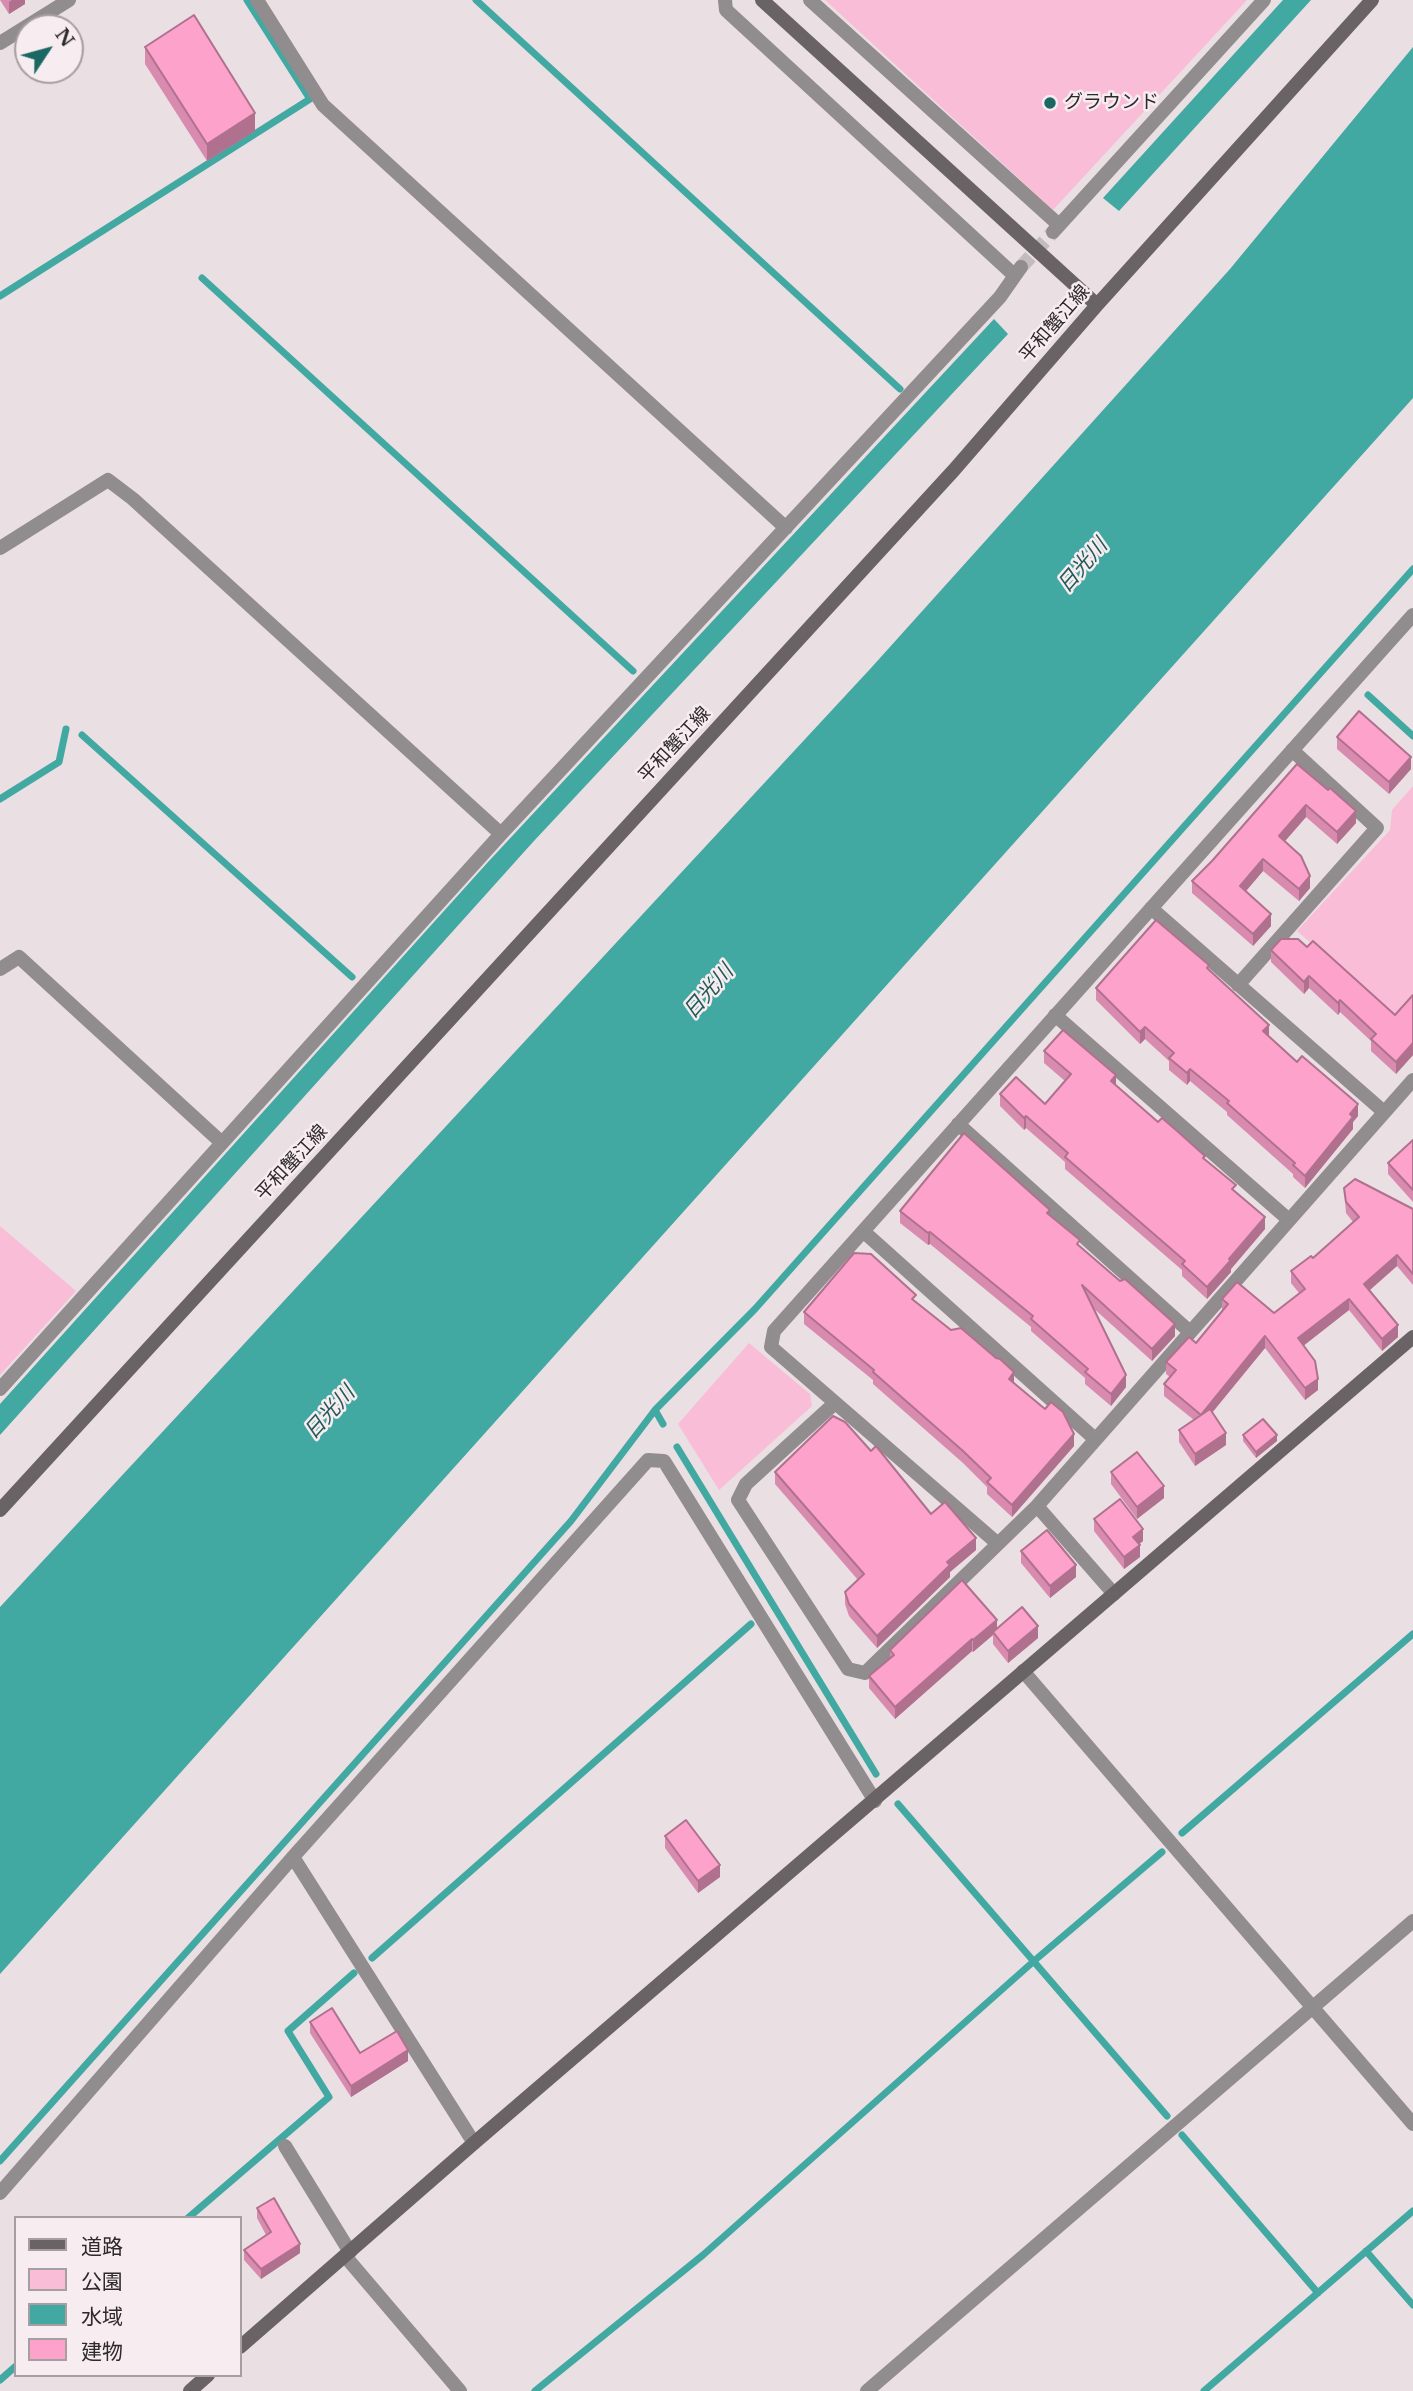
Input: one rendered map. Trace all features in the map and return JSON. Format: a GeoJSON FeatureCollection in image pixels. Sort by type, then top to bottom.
{"type":"FeatureCollection","features":[{"type":"Feature","properties":{"kind":"street"},"geometry":{"type":"LineString","coordinates":[[0,43],[69,0]]}},
{"type":"Feature","properties":{"kind":"street"},"geometry":{"type":"LineString","coordinates":[[257,0],[323,105],[786,528]]}},
{"type":"Feature","properties":{"kind":"street"},"geometry":{"type":"LineString","coordinates":[[0,1389],[501,834],[1000,297],[1017,271],[726,10],[724,0]]}},
{"type":"Feature","properties":{"kind":"street"},"geometry":{"type":"LineString","coordinates":[[762,0],[1097,305]]}},
{"type":"Feature","properties":{"kind":"street"},"geometry":{"type":"LineString","coordinates":[[810,0],[1056,228],[1264,0]]}},
{"type":"Feature","properties":{"kind":"street","name":"平和蟹江線"},"geometry":{"type":"LineString","coordinates":[[0,1510],[944,480],[1097,305],[1372,0]]}},
{"type":"Feature","properties":{"kind":"street"},"geometry":{"type":"LineString","coordinates":[[0,548],[108,480],[144,509],[501,834]]}},
{"type":"Feature","properties":{"kind":"street"},"geometry":{"type":"LineString","coordinates":[[997,1543],[771,1347],[774,1331],[1411,620]]}},
{"type":"Feature","properties":{"kind":"street"},"geometry":{"type":"LineString","coordinates":[[1238,985],[1377,828],[1292,750]]}},
{"type":"Feature","properties":{"kind":"street"},"geometry":{"type":"LineString","coordinates":[[1151,908],[1384,1112]]}},
{"type":"Feature","properties":{"kind":"street"},"geometry":{"type":"LineString","coordinates":[[0,969],[19,957],[222,1143]]}},
{"type":"Feature","properties":{"kind":"street"},"geometry":{"type":"LineString","coordinates":[[1055,1015],[1289,1220]]}},
{"type":"Feature","properties":{"kind":"street"},"geometry":{"type":"LineString","coordinates":[[835,1402],[746,1484],[738,1500],[848,1669],[866,1673],[1037,1506],[1413,1080]]}},
{"type":"Feature","properties":{"kind":"street"},"geometry":{"type":"LineString","coordinates":[[958,1124],[1190,1332]]}},
{"type":"Feature","properties":{"kind":"street"},"geometry":{"type":"LineString","coordinates":[[863,1231],[1095,1439]]}},
{"type":"Feature","properties":{"kind":"street"},"geometry":{"type":"LineString","coordinates":[[242,2345],[1413,1337]]}},
{"type":"Feature","properties":{"kind":"street"},"geometry":{"type":"LineString","coordinates":[[0,2193],[293,1857],[648,1460],[664,1461],[875,1801]]}},
{"type":"Feature","properties":{"kind":"street"},"geometry":{"type":"LineString","coordinates":[[1037,1506],[1114,1594]]}},
{"type":"Feature","properties":{"kind":"street"},"geometry":{"type":"LineString","coordinates":[[1023,1671],[1413,2124]]}},
{"type":"Feature","properties":{"kind":"street"},"geometry":{"type":"LineString","coordinates":[[293,1857],[474,2143]]}},
{"type":"Feature","properties":{"kind":"street"},"geometry":{"type":"LineString","coordinates":[[867,2391],[1413,1921]]}},
{"type":"Feature","properties":{"kind":"street"},"geometry":{"type":"LineString","coordinates":[[285,2146],[347,2254],[460,2391]]}},
{"type":"Feature","properties":{"kind":"street"},"geometry":{"type":"LineString","coordinates":[[190,2391],[206,2377]]}},
{"type":"Feature","properties":{"kind":"green space","name":"グラウンド"},"geometry":{"type":"Polygon","coordinates":[[[825,0],[1247,0],[1053,210],[825,0]]]}},
{"type":"Feature","properties":{"kind":"green space"},"geometry":{"type":"Polygon","coordinates":[[[1413,786],[1413,1031],[1297,931],[1390,830],[1392,810],[1413,786]]]}},
{"type":"Feature","properties":{"kind":"green space"},"geometry":{"type":"Polygon","coordinates":[[[0,1226],[76,1291],[0,1375],[0,1226]]]}},
{"type":"Feature","properties":{"kind":"green space"},"geometry":{"type":"Polygon","coordinates":[[[749,1343],[810,1394],[812,1406],[719,1490],[678,1424],[749,1343]]]}},
{"type":"Feature","properties":{"kind":"water"},"geometry":{"type":"Polygon","coordinates":[[[1283,0],[1311,0],[1119,211],[1103,198],[1283,0]]]}},
{"type":"Feature","properties":{"kind":"water","name":"日光川"},"geometry":{"type":"Polygon","coordinates":[[[1413,47],[1413,398],[0,1974],[0,1607],[871,668],[1230,269],[1413,47]]]}},
{"type":"Feature","properties":{"kind":"water"},"geometry":{"type":"Polygon","coordinates":[[[994,319],[1008,334],[533,842],[0,1435],[0,1404],[488,862],[994,319]]]}},
{"type":"Feature","properties":{"kind":"building"},"geometry":{"type":"Polygon","coordinates":[[[194,15],[255,113],[207,144],[145,47],[194,15]]]}},
{"type":"Feature","properties":{"kind":"building"},"geometry":{"type":"Polygon","coordinates":[[[1359,711],[1411,757],[1389,782],[1337,737],[1359,711]]]}},
{"type":"Feature","properties":{"kind":"building"},"geometry":{"type":"Polygon","coordinates":[[[1297,764],[1356,811],[1337,832],[1306,805],[1279,836],[1301,856],[1310,876],[1299,889],[1263,859],[1240,886],[1271,914],[1253,934],[1192,881],[1297,764]]]}},
{"type":"Feature","properties":{"kind":"building"},"geometry":{"type":"Polygon","coordinates":[[[1156,920],[1209,965],[1207,968],[1269,1025],[1263,1031],[1297,1062],[1302,1056],[1358,1104],[1350,1114],[1353,1117],[1305,1176],[1293,1165],[1295,1163],[1227,1103],[1229,1101],[1190,1069],[1187,1073],[1169,1058],[1174,1053],[1145,1027],[1140,1032],[1096,988],[1156,920]]]}},
{"type":"Feature","properties":{"kind":"building"},"geometry":{"type":"Polygon","coordinates":[[[1281,939],[1298,939],[1307,947],[1313,941],[1395,1015],[1413,995],[1413,1043],[1396,1062],[1371,1039],[1376,1034],[1340,1000],[1338,1003],[1309,976],[1304,982],[1271,950],[1281,939]]]}},
{"type":"Feature","properties":{"kind":"building"},"geometry":{"type":"Polygon","coordinates":[[[1063,1030],[1116,1075],[1111,1081],[1158,1122],[1162,1118],[1176,1130],[1205,1156],[1203,1158],[1236,1185],[1232,1189],[1265,1217],[1207,1287],[1182,1264],[1185,1261],[1065,1157],[1068,1153],[1026,1116],[1024,1118],[1000,1094],[1016,1077],[1045,1104],[1071,1074],[1044,1051],[1063,1030]]]}},
{"type":"Feature","properties":{"kind":"building"},"geometry":{"type":"Polygon","coordinates":[[[964,1133],[1050,1210],[1047,1213],[1080,1240],[1077,1244],[1120,1281],[1125,1279],[1175,1324],[1152,1349],[1082,1285],[1126,1375],[1111,1394],[1085,1372],[1088,1369],[1031,1319],[1033,1316],[930,1232],[900,1211],[964,1133]]]}},
{"type":"Feature","properties":{"kind":"building"},"geometry":{"type":"Polygon","coordinates":[[[1413,1140],[1413,1190],[1388,1163],[1413,1140]]]}},
{"type":"Feature","properties":{"kind":"building"},"geometry":{"type":"Polygon","coordinates":[[[1355,1179],[1413,1209],[1413,1274],[1397,1255],[1364,1284],[1398,1325],[1382,1339],[1349,1299],[1298,1338],[1315,1361],[1318,1379],[1305,1388],[1265,1336],[1201,1415],[1164,1384],[1176,1370],[1166,1362],[1189,1337],[1196,1343],[1228,1304],[1222,1299],[1237,1282],[1274,1313],[1305,1289],[1291,1271],[1311,1256],[1313,1258],[1359,1217],[1346,1202],[1344,1188],[1355,1179]]]}},
{"type":"Feature","properties":{"kind":"building"},"geometry":{"type":"Polygon","coordinates":[[[854,1253],[871,1254],[916,1295],[912,1299],[951,1330],[961,1328],[1000,1359],[1014,1372],[1009,1379],[1045,1409],[1051,1402],[1063,1412],[1074,1434],[1012,1505],[987,1482],[991,1478],[963,1451],[873,1372],[874,1370],[804,1312],[854,1253]]]}},
{"type":"Feature","properties":{"kind":"building"},"geometry":{"type":"Polygon","coordinates":[[[1210,1409],[1226,1433],[1195,1454],[1179,1430],[1210,1409]]]}},
{"type":"Feature","properties":{"kind":"building"},"geometry":{"type":"Polygon","coordinates":[[[833,1416],[845,1422],[871,1451],[876,1446],[931,1514],[945,1502],[976,1538],[947,1562],[950,1565],[877,1636],[849,1604],[845,1592],[864,1574],[775,1472],[833,1416]]]}},
{"type":"Feature","properties":{"kind":"building"},"geometry":{"type":"Polygon","coordinates":[[[1263,1419],[1277,1435],[1256,1452],[1243,1435],[1263,1419]]]}},
{"type":"Feature","properties":{"kind":"building"},"geometry":{"type":"Polygon","coordinates":[[[1137,1452],[1164,1486],[1137,1507],[1111,1472],[1137,1452]]]}},
{"type":"Feature","properties":{"kind":"building"},"geometry":{"type":"Polygon","coordinates":[[[1120,1499],[1143,1529],[1133,1537],[1140,1545],[1124,1557],[1094,1519],[1120,1499]]]}},
{"type":"Feature","properties":{"kind":"building"},"geometry":{"type":"Polygon","coordinates":[[[1047,1530],[1076,1565],[1050,1586],[1021,1551],[1047,1530]]]}},
{"type":"Feature","properties":{"kind":"building"},"geometry":{"type":"Polygon","coordinates":[[[962,1580],[997,1620],[895,1707],[869,1676],[894,1655],[890,1650],[962,1580]]]}},
{"type":"Feature","properties":{"kind":"building"},"geometry":{"type":"Polygon","coordinates":[[[1022,1607],[1038,1626],[1008,1651],[993,1632],[1022,1607]]]}},
{"type":"Feature","properties":{"kind":"building"},"geometry":{"type":"Polygon","coordinates":[[[686,1820],[720,1865],[698,1881],[665,1836],[686,1820]]]}},
{"type":"Feature","properties":{"kind":"building"},"geometry":{"type":"Polygon","coordinates":[[[332,2008],[360,2053],[397,2031],[408,2050],[351,2086],[310,2022],[332,2008]]]}},
{"type":"Feature","properties":{"kind":"building"},"geometry":{"type":"Polygon","coordinates":[[[274,2198],[300,2244],[261,2269],[244,2250],[271,2232],[257,2208],[274,2198]]]}},
{"type":"Feature","properties":{"kind":"waterway"},"geometry":{"type":"LineString","coordinates":[[0,296],[310,99],[247,0]]}},
{"type":"Feature","properties":{"kind":"waterway"},"geometry":{"type":"LineString","coordinates":[[476,0],[900,389]]}},
{"type":"Feature","properties":{"kind":"waterway"},"geometry":{"type":"LineString","coordinates":[[202,278],[633,671]]}},
{"type":"Feature","properties":{"kind":"waterway"},"geometry":{"type":"LineString","coordinates":[[0,2161],[571,1521],[655,1410],[755,1309],[1413,569]]}},
{"type":"Feature","properties":{"kind":"waterway"},"geometry":{"type":"LineString","coordinates":[[1368,695],[1413,736]]}},
{"type":"Feature","properties":{"kind":"waterway"},"geometry":{"type":"LineString","coordinates":[[0,799],[59,762],[66,729]]}},
{"type":"Feature","properties":{"kind":"waterway"},"geometry":{"type":"LineString","coordinates":[[82,735],[352,977]]}},
{"type":"Feature","properties":{"kind":"waterway"},"geometry":{"type":"LineString","coordinates":[[655,1410],[663,1424]]}},
{"type":"Feature","properties":{"kind":"waterway"},"geometry":{"type":"LineString","coordinates":[[677,1447],[876,1774]]}},
{"type":"Feature","properties":{"kind":"waterway"},"geometry":{"type":"LineString","coordinates":[[372,1958],[751,1624]]}},
{"type":"Feature","properties":{"kind":"waterway"},"geometry":{"type":"LineString","coordinates":[[1182,1833],[1413,1634]]}},
{"type":"Feature","properties":{"kind":"waterway"},"geometry":{"type":"LineString","coordinates":[[898,1804],[1167,2116]]}},
{"type":"Feature","properties":{"kind":"waterway"},"geometry":{"type":"LineString","coordinates":[[535,2391],[703,2255],[1034,1961],[1162,1852]]}},
{"type":"Feature","properties":{"kind":"waterway"},"geometry":{"type":"LineString","coordinates":[[190,2216],[329,2097],[288,2031],[354,1973]]}},
{"type":"Feature","properties":{"kind":"waterway"},"geometry":{"type":"LineString","coordinates":[[1182,2135],[1318,2293]]}},
{"type":"Feature","properties":{"kind":"waterway"},"geometry":{"type":"LineString","coordinates":[[1204,2391],[1413,2211]]}},
{"type":"Feature","properties":{"kind":"waterway"},"geometry":{"type":"LineString","coordinates":[[1366,2251],[1413,2305]]}},
{"type":"Feature","properties":{"kind":"waterway"},"geometry":{"type":"LineString","coordinates":[[0,2380],[14,2368]]}},
{"type":"Feature","properties":{"kind":"tunnel"},"geometry":{"type":"LineString","coordinates":[[1021,267],[1053,232]]}},
{"type":"Feature","properties":{"kind":"place","name":"グラウンド"},"geometry":{"type":"Point","coordinates":[1050,103]}}]}
